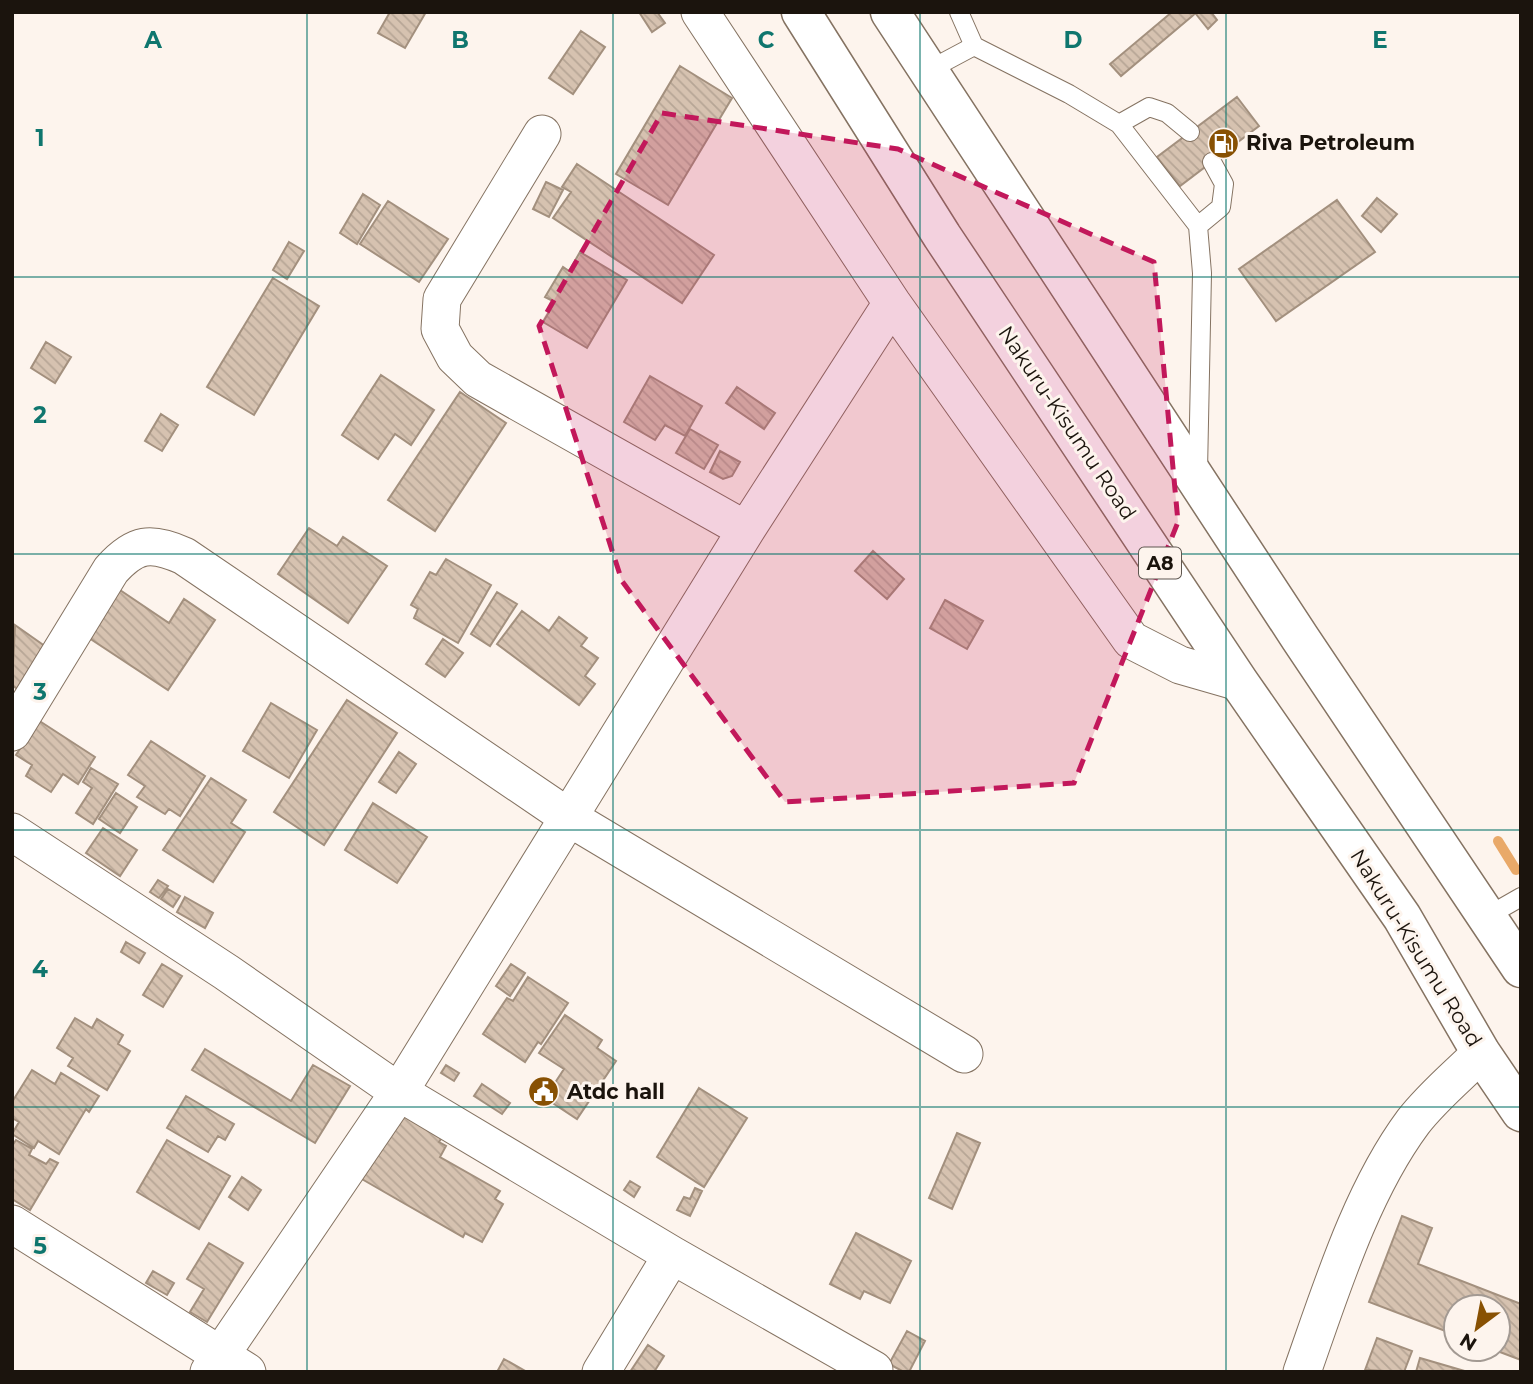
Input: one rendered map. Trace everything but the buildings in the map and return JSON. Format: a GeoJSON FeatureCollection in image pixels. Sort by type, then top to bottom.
{"type":"FeatureCollection","features":[{"type":"Feature","properties":{"kind":"highway","name":"Nakuru-Kisumu Road"},"geometry":{"type":"LineString","coordinates":[[801,12],[942,236],[1239,681],[1402,917],[1481,1053],[1521,1112]]}},
{"type":"Feature","properties":{"kind":"highway"},"geometry":{"type":"LineString","coordinates":[[890,12],[1521,968]]}},
{"type":"Feature","properties":{"kind":"street"},"geometry":{"type":"LineString","coordinates":[[701,12],[892,303],[1131,640],[1180,665],[1239,681]]}},
{"type":"Feature","properties":{"kind":"street"},"geometry":{"type":"LineString","coordinates":[[542,134],[442,299],[440,329],[455,356],[478,379],[746,530]]}},
{"type":"Feature","properties":{"kind":"street"},"geometry":{"type":"LineString","coordinates":[[12,1224],[225,1366],[399,1091],[746,530],[892,303]]}},
{"type":"Feature","properties":{"kind":"street"},"geometry":{"type":"LineString","coordinates":[[12,732],[111,570],[127,552],[164,547],[184,556],[568,817],[964,1054]]}},
{"type":"Feature","properties":{"kind":"street"},"geometry":{"type":"LineString","coordinates":[[12,832],[399,1091],[672,1255],[874,1370]]}},
{"type":"Feature","properties":{"kind":"street"},"geometry":{"type":"LineString","coordinates":[[1302,1372],[1333,1285],[1378,1181],[1413,1121],[1481,1053]]}},
{"type":"Feature","properties":{"kind":"street"},"geometry":{"type":"LineString","coordinates":[[601,1372],[672,1255]]}},
{"type":"Feature","properties":{"kind":"lane"},"geometry":{"type":"LineString","coordinates":[[959,12],[974,46],[1069,94],[1119,124],[1198,226],[1202,273],[1198,480]]}},
{"type":"Feature","properties":{"kind":"lane"},"geometry":{"type":"LineString","coordinates":[[929,70],[974,46]]}},
{"type":"Feature","properties":{"kind":"lane"},"geometry":{"type":"LineString","coordinates":[[1119,124],[1149,107],[1167,113],[1190,132]]}},
{"type":"Feature","properties":{"kind":"lane"},"geometry":{"type":"LineString","coordinates":[[1198,226],[1222,206],[1224,184],[1212,162]]}},
{"type":"Feature","properties":{"kind":"lane"},"geometry":{"type":"LineString","coordinates":[[1486,917],[1521,897]]}},
{"type":"Feature","properties":{"kind":"highlighted area"},"geometry":{"type":"Polygon","coordinates":[[[662,113],[898,149],[1154,262],[1178,522],[1074,783],[785,802],[622,581],[539,326],[662,113]]]}},
{"type":"Feature","properties":{"kind":"waterway"},"geometry":{"type":"LineString","coordinates":[[1498,841],[1516,870]]}},
{"type":"Feature","properties":{"kind":"place","name":"Riva Petroleum"},"geometry":{"type":"Point","coordinates":[1223,143]}},
{"type":"Feature","properties":{"kind":"place","name":"Atdc hall"},"geometry":{"type":"Point","coordinates":[544,1092]}}]}
